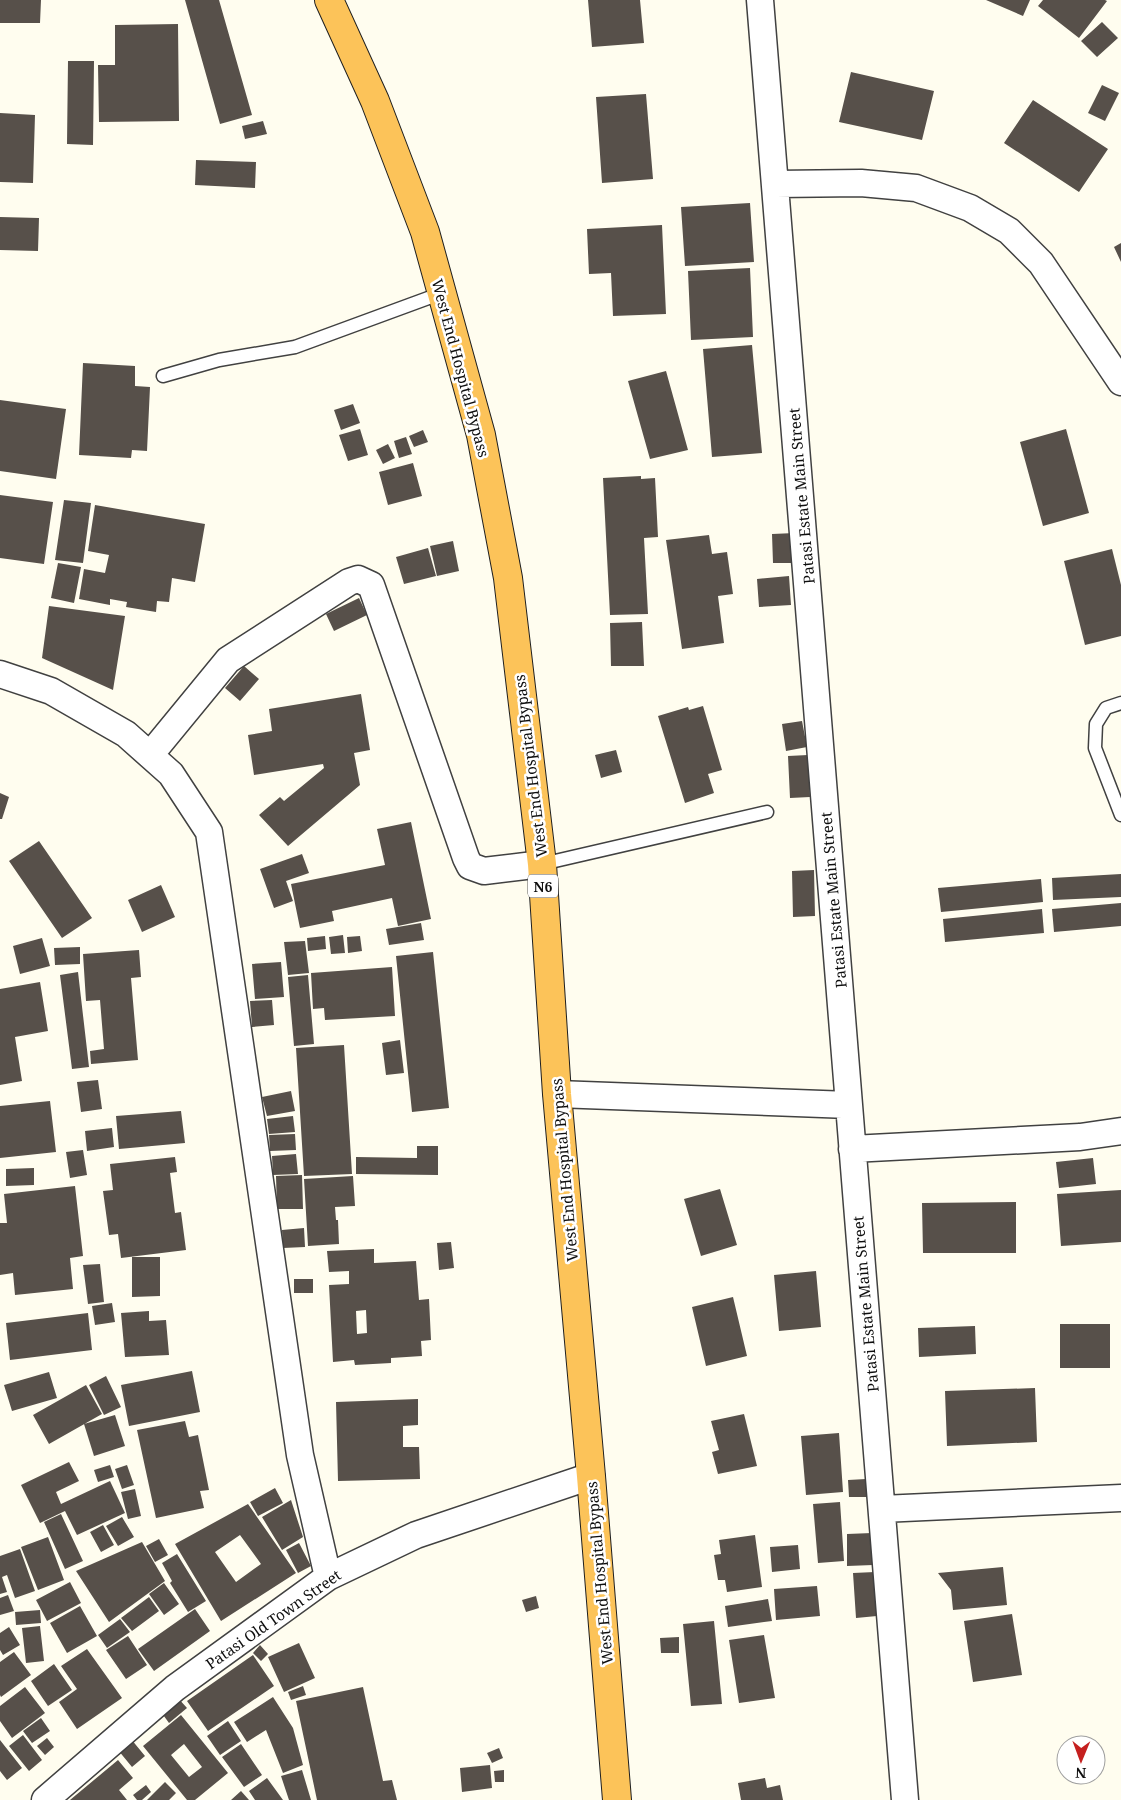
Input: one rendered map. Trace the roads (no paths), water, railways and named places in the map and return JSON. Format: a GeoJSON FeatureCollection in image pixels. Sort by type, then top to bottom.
{"type":"FeatureCollection","features":[{"type":"Feature","properties":{"kind":"highway","name":"West End Hospital Bypass"},"geometry":{"type":"LineString","coordinates":[[329,0],[375,101],[425,232],[481,435],[508,578],[542,864],[557,1094],[591,1476],[617,1800]]}},
{"type":"Feature","properties":{"kind":"street","name":"Patasi Estate Main Street"},"geometry":{"type":"LineString","coordinates":[[760,0],[905,1800]]}},
{"type":"Feature","properties":{"kind":"street"},"geometry":{"type":"LineString","coordinates":[[776,184],[861,183],[916,188],[970,208],[1008,231],[1041,263],[1121,382]]}},
{"type":"Feature","properties":{"kind":"street"},"geometry":{"type":"LineString","coordinates":[[150,756],[228,660],[349,582],[358,579],[371,585],[470,866],[484,871],[542,864]]}},
{"type":"Feature","properties":{"kind":"street"},"geometry":{"type":"LineString","coordinates":[[0,674],[51,692],[126,734],[171,774],[209,832],[300,1455],[328,1578]]}},
{"type":"Feature","properties":{"kind":"street"},"geometry":{"type":"LineString","coordinates":[[557,1094],[849,1105]]}},
{"type":"Feature","properties":{"kind":"street"},"geometry":{"type":"LineString","coordinates":[[852,1149],[1121,1132]]}},
{"type":"Feature","properties":{"kind":"street","name":"Patasi Old Town Street"},"geometry":{"type":"LineString","coordinates":[[45,1800],[175,1688],[328,1578],[416,1535],[591,1476]]}},
{"type":"Feature","properties":{"kind":"street"},"geometry":{"type":"LineString","coordinates":[[882,1509],[1121,1498]]}},
{"type":"Feature","properties":{"kind":"lane"},"geometry":{"type":"LineString","coordinates":[[163,376],[219,360],[295,347],[442,293]]}},
{"type":"Feature","properties":{"kind":"lane"},"geometry":{"type":"LineString","coordinates":[[1121,703],[1106,708],[1096,724],[1095,748],[1121,815]]}},
{"type":"Feature","properties":{"kind":"lane"},"geometry":{"type":"LineString","coordinates":[[542,864],[766,812]]}}]}
